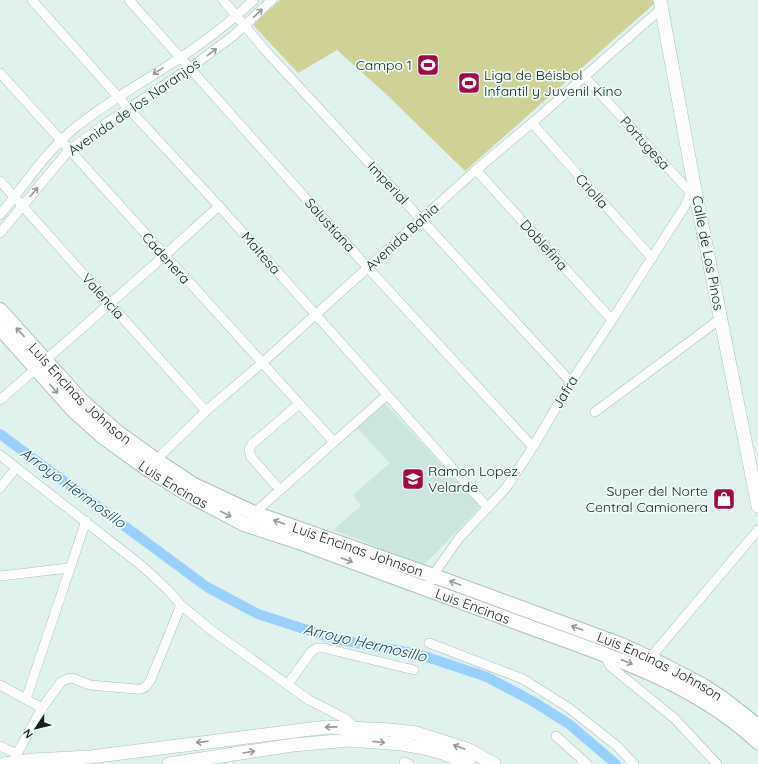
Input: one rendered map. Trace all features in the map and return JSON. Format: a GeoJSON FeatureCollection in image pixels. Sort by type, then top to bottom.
{"type":"FeatureCollection","features":[{"type":"Feature","properties":{"kind":"main road","name":"Luis Encinas Johnson"},"geometry":{"type":"LineString","coordinates":[[0,310],[40,364],[151,464],[254,513],[433,575],[595,635],[650,658],[702,685],[722,698],[758,726]]}},
{"type":"Feature","properties":{"kind":"main road"},"geometry":{"type":"LineString","coordinates":[[0,328],[40,364]]}},
{"type":"Feature","properties":{"kind":"main road","name":"Luis Encinas"},"geometry":{"type":"LineString","coordinates":[[151,464],[189,495],[244,524],[299,542],[628,662],[686,691],[735,723],[758,742]]}},
{"type":"Feature","properties":{"kind":"street","name":"Maltesa"},"geometry":{"type":"LineString","coordinates":[[32,0],[129,109],[219,206],[488,508]]}},
{"type":"Feature","properties":{"kind":"street","name":"Salustiana"},"geometry":{"type":"LineString","coordinates":[[129,0],[368,268],[533,447]]}},
{"type":"Feature","properties":{"kind":"street","name":"Imperial"},"geometry":{"type":"LineString","coordinates":[[223,0],[244,26],[571,382]]}},
{"type":"Feature","properties":{"kind":"street"},"geometry":{"type":"LineString","coordinates":[[236,16],[254,0]]}},
{"type":"Feature","properties":{"kind":"street"},"geometry":{"type":"LineString","coordinates":[[244,26],[272,0]]}},
{"type":"Feature","properties":{"kind":"street","name":"Avenida Bahia"},"geometry":{"type":"LineString","coordinates":[[151,464],[206,411],[262,363],[476,170],[532,123],[661,4]]}},
{"type":"Feature","properties":{"kind":"street","name":"Calle de Los Pinos"},"geometry":{"type":"LineString","coordinates":[[661,4],[693,191],[758,506]]}},
{"type":"Feature","properties":{"kind":"street","name":"Avenida de los Naranjos"},"geometry":{"type":"LineString","coordinates":[[0,215],[60,140],[118,96],[180,58],[236,16]]}},
{"type":"Feature","properties":{"kind":"street","name":"Avenida de los Naranjos"},"geometry":{"type":"LineString","coordinates":[[0,233],[69,150],[190,68],[244,26]]}},
{"type":"Feature","properties":{"kind":"street","name":"Cadenera"},"geometry":{"type":"LineString","coordinates":[[0,73],[164,256],[334,442]]}},
{"type":"Feature","properties":{"kind":"street","name":"Portugesa"},"geometry":{"type":"LineString","coordinates":[[584,76],[693,191]]}},
{"type":"Feature","properties":{"kind":"street","name":"Criolla"},"geometry":{"type":"LineString","coordinates":[[532,123],[652,258]]}},
{"type":"Feature","properties":{"kind":"street","name":"Doblefina"},"geometry":{"type":"LineString","coordinates":[[476,170],[612,320]]}},
{"type":"Feature","properties":{"kind":"street","name":"Valencia"},"geometry":{"type":"LineString","coordinates":[[0,181],[206,411]]}},
{"type":"Feature","properties":{"kind":"street","name":"Jafra"},"geometry":{"type":"LineString","coordinates":[[426,589],[433,575],[460,537],[506,488],[533,447],[571,382],[686,206],[693,191]]}},
{"type":"Feature","properties":{"kind":"street"},"geometry":{"type":"LineString","coordinates":[[0,400],[219,206]]}},
{"type":"Feature","properties":{"kind":"street"},"geometry":{"type":"LineString","coordinates":[[595,412],[720,319]]}},
{"type":"Feature","properties":{"kind":"street"},"geometry":{"type":"LineString","coordinates":[[244,524],[254,513],[387,395]]}},
{"type":"Feature","properties":{"kind":"street"},"geometry":{"type":"LineString","coordinates":[[280,490],[251,457],[249,450],[252,444],[298,404]]}},
{"type":"Feature","properties":{"kind":"street"},"geometry":{"type":"LineString","coordinates":[[0,455],[142,566],[167,589],[181,605],[211,630],[310,700],[346,719],[354,727]]}},
{"type":"Feature","properties":{"kind":"street"},"geometry":{"type":"LineString","coordinates":[[0,488],[16,468]]}},
{"type":"Feature","properties":{"kind":"street"},"geometry":{"type":"LineString","coordinates":[[26,699],[86,521]]}},
{"type":"Feature","properties":{"kind":"street"},"geometry":{"type":"LineString","coordinates":[[650,658],[758,530]]}},
{"type":"Feature","properties":{"kind":"street"},"geometry":{"type":"LineString","coordinates":[[0,576],[69,568]]}},
{"type":"Feature","properties":{"kind":"street"},"geometry":{"type":"LineString","coordinates":[[11,760],[42,708],[61,682],[72,678],[90,685],[136,689],[145,688],[151,679],[181,605]]}},
{"type":"Feature","properties":{"kind":"street"},"geometry":{"type":"LineString","coordinates":[[429,643],[523,679],[569,708],[617,746],[634,764]]}},
{"type":"Feature","properties":{"kind":"street"},"geometry":{"type":"LineString","coordinates":[[288,684],[311,652],[317,648],[324,648],[414,670]]}},
{"type":"Feature","properties":{"kind":"street"},"geometry":{"type":"LineString","coordinates":[[604,654],[610,666],[674,718],[717,764]]}},
{"type":"Feature","properties":{"kind":"street"},"geometry":{"type":"LineString","coordinates":[[0,685],[42,708]]}},
{"type":"Feature","properties":{"kind":"street"},"geometry":{"type":"LineString","coordinates":[[11,760],[90,757],[287,731],[326,727],[354,727],[416,733],[469,750],[494,764]]}},
{"type":"Feature","properties":{"kind":"street"},"geometry":{"type":"LineString","coordinates":[[556,736],[587,764]]}},
{"type":"Feature","properties":{"kind":"street"},"geometry":{"type":"LineString","coordinates":[[169,764],[293,745],[349,740],[402,744],[424,748],[443,753],[469,764]]}},
{"type":"Feature","properties":{"kind":"street"},"geometry":{"type":"LineString","coordinates":[[0,746],[11,760]]}},
{"type":"Feature","properties":{"kind":"street"},"geometry":{"type":"LineString","coordinates":[[160,748],[163,764]]}},
{"type":"Feature","properties":{"kind":"shaded area","name":"Ramon Lopez Velarde"},"geometry":{"type":"Polygon","coordinates":[[[385,403],[480,507],[424,565],[333,530],[361,506],[353,495],[390,463],[357,428],[385,403]]]}},
{"type":"Feature","properties":{"kind":"green space","name":"Liga de Béisbol Infantil y Juvenil Kino"},"geometry":{"type":"Polygon","coordinates":[[[280,0],[654,0],[654,4],[465,171],[385,93],[337,50],[298,73],[253,25],[280,0]]]}},
{"type":"Feature","properties":{"kind":"waterway","name":"Arroyo Hermosillo"},"geometry":{"type":"LineString","coordinates":[[0,434],[207,587],[258,614],[335,639],[418,654],[487,677],[534,702],[569,724],[616,764]]}},
{"type":"Feature","properties":{"kind":"place","name":"Campo 1"},"geometry":{"type":"Point","coordinates":[428,65]}},
{"type":"Feature","properties":{"kind":"place","name":"Liga de Béisbol Infantil y Juvenil Kino"},"geometry":{"type":"Point","coordinates":[469,83]}},
{"type":"Feature","properties":{"kind":"place","name":"Ramon Lopez Velarde"},"geometry":{"type":"Point","coordinates":[413,479]}},
{"type":"Feature","properties":{"kind":"place","name":"Super del Norte Central Camionera"},"geometry":{"type":"Point","coordinates":[724,499]}}]}
